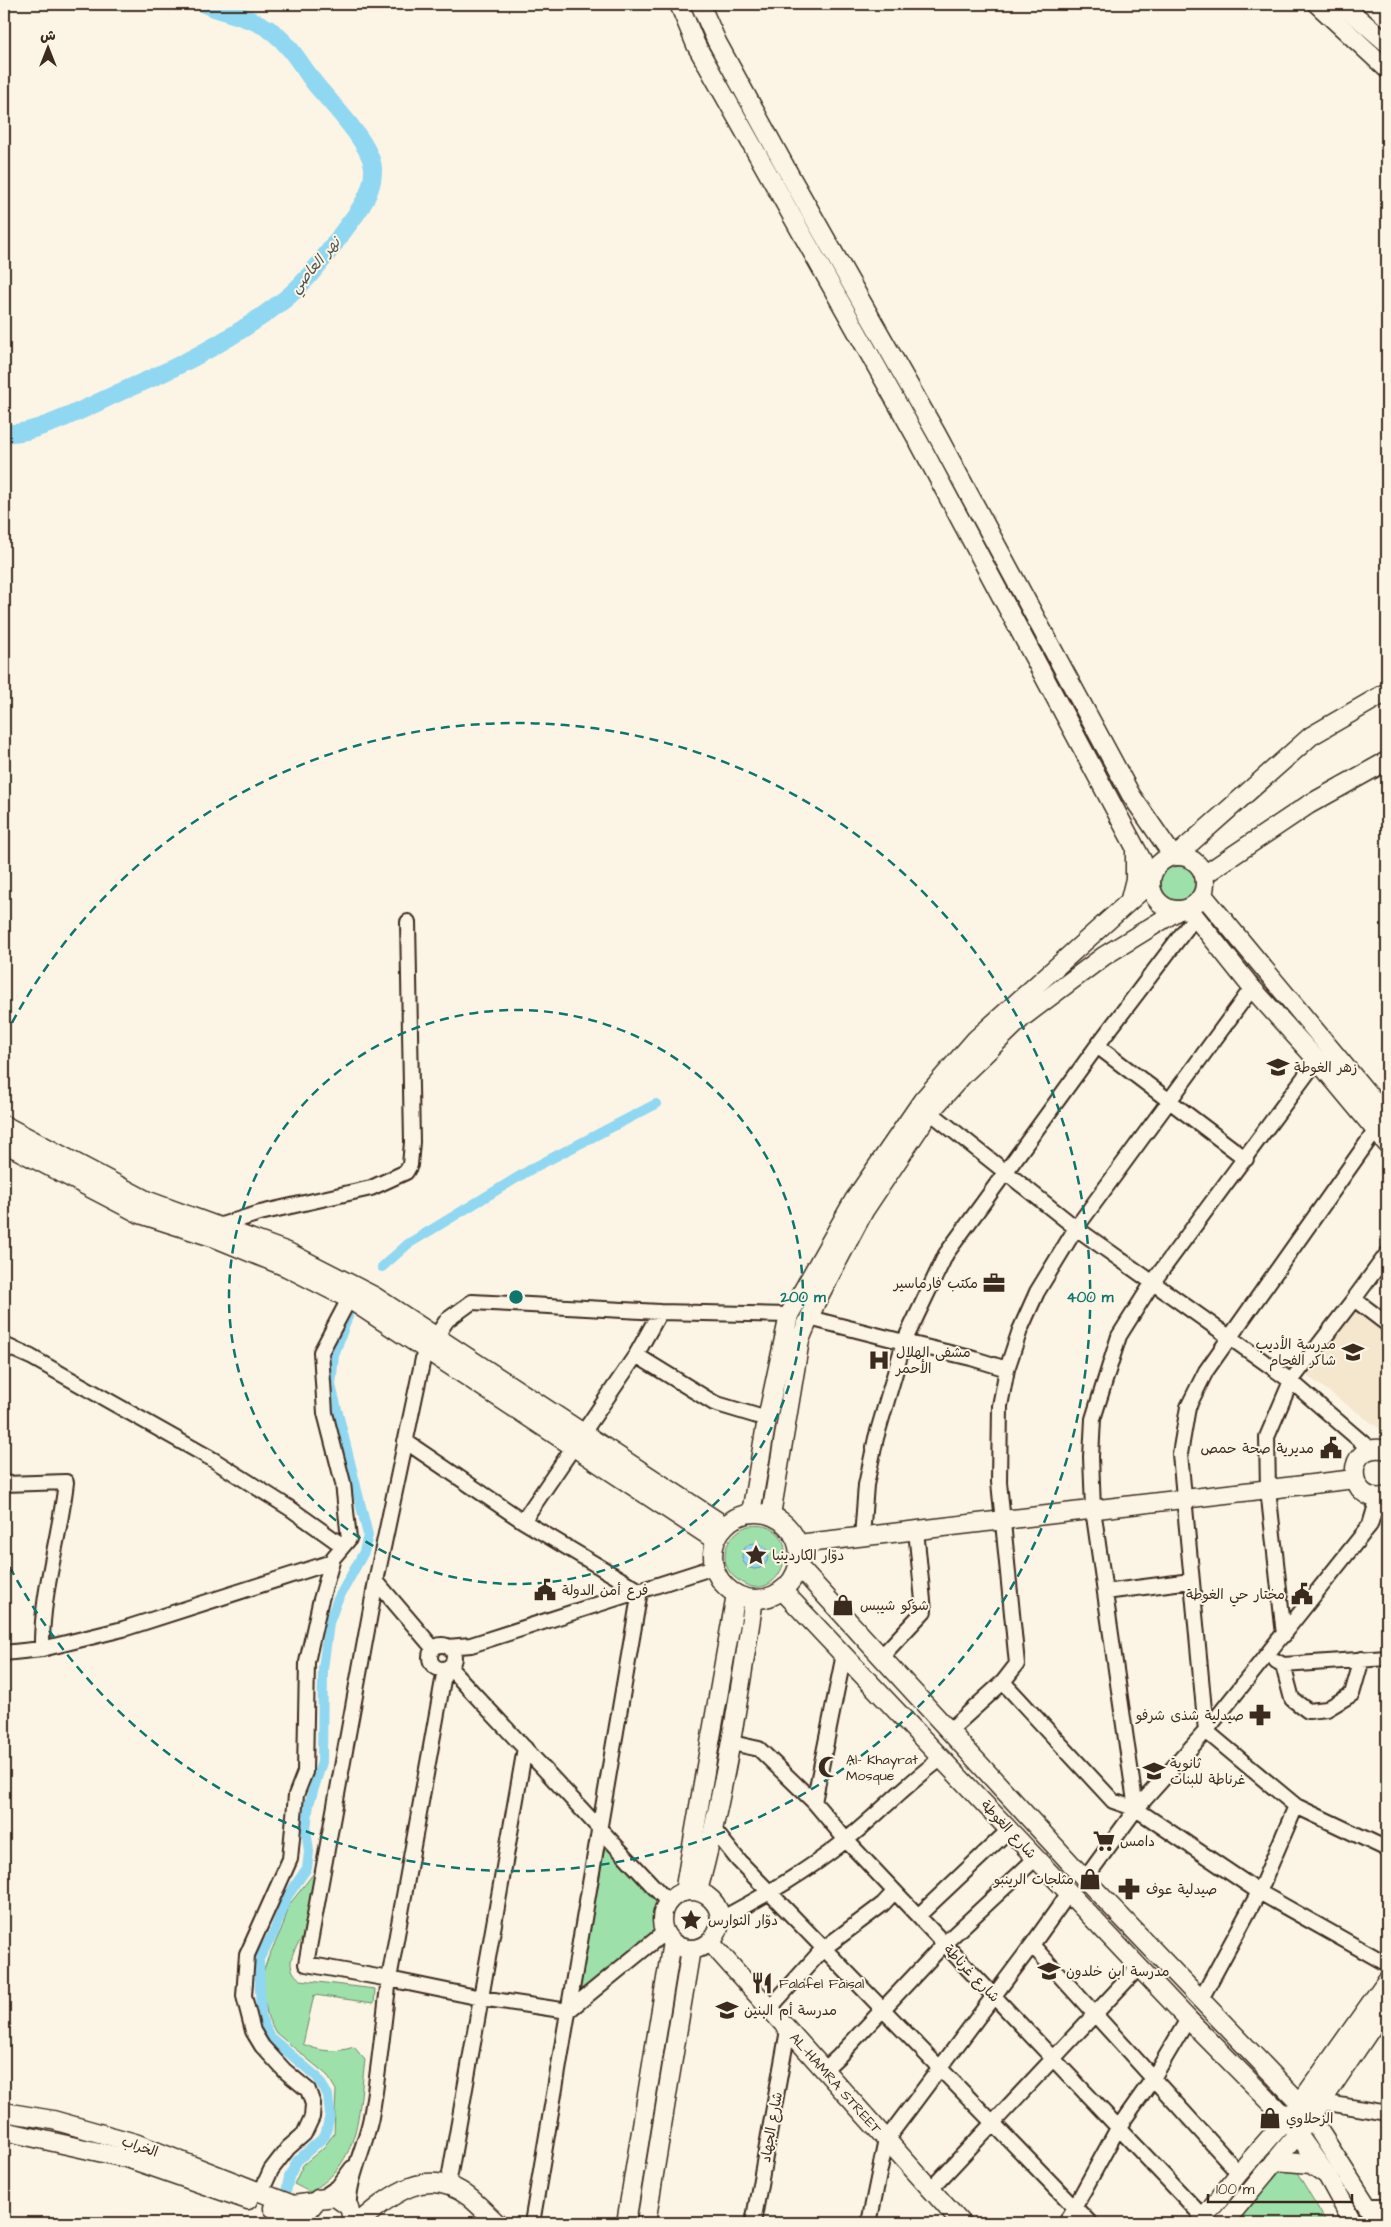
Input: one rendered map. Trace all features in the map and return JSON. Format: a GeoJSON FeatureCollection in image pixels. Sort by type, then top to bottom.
{"type":"FeatureCollection","features":[{"type":"Feature","properties":{"kind":"main road"},"geometry":{"type":"LineString","coordinates":[[679,4],[696,45],[920,444],[1134,847],[1151,880],[1152,892],[1158,902],[1166,908],[1187,912],[1317,1060],[1382,1123]]}},
{"type":"Feature","properties":{"kind":"main road"},"geometry":{"type":"LineString","coordinates":[[700,4],[717,42],[792,181],[936,433],[1131,795],[1175,856],[1194,860],[1204,875],[1206,882],[1203,895],[1187,912],[1104,956],[1023,1017],[963,1075],[930,1112],[864,1211],[809,1318],[800,1340],[771,1515]]}},
{"type":"Feature","properties":{"kind":"main road"},"geometry":{"type":"LineString","coordinates":[[1317,4],[1387,69]]}},
{"type":"Feature","properties":{"kind":"main road"},"geometry":{"type":"LineString","coordinates":[[1342,4],[1387,42]]}},
{"type":"Feature","properties":{"kind":"main road"},"geometry":{"type":"LineString","coordinates":[[751,1513],[767,1419],[789,1315],[854,1200],[922,1101],[976,1039],[1151,880],[1159,864],[1175,856],[1310,736],[1387,692]]}},
{"type":"Feature","properties":{"kind":"main road"},"geometry":{"type":"LineString","coordinates":[[1204,875],[1308,805],[1387,761]]}},
{"type":"Feature","properties":{"kind":"main road"},"geometry":{"type":"LineString","coordinates":[[1130,899],[1135,873],[1134,847]]}},
{"type":"Feature","properties":{"kind":"main road"},"geometry":{"type":"LineString","coordinates":[[1218,912],[1216,900],[1218,882],[1224,865],[1232,855]]}},
{"type":"Feature","properties":{"kind":"main road"},"geometry":{"type":"LineString","coordinates":[[1203,895],[1382,1123],[1387,1144]]}},
{"type":"Feature","properties":{"kind":"main road"},"geometry":{"type":"LineString","coordinates":[[4,1125],[146,1200],[288,1252],[350,1283],[437,1335],[578,1439],[720,1533]]}},
{"type":"Feature","properties":{"kind":"main road"},"geometry":{"type":"LineString","coordinates":[[4,1144],[140,1214],[214,1238],[286,1267],[350,1299],[425,1349],[578,1439]]}},
{"type":"Feature","properties":{"kind":"main road"},"geometry":{"type":"LineString","coordinates":[[1379,1450],[1359,1458],[1354,1472],[1354,1479],[1363,1492],[1383,1497]]}},
{"type":"Feature","properties":{"kind":"main road"},"geometry":{"type":"LineString","coordinates":[[798,1544],[1354,1479]]}},
{"type":"Feature","properties":{"kind":"main road"},"geometry":{"type":"LineString","coordinates":[[751,1513],[771,1515],[788,1527],[798,1544],[798,1566],[789,1583],[782,1590],[764,1598],[754,1599],[736,1594],[726,1588],[714,1567],[712,1554],[720,1533],[737,1517],[751,1513]]}},
{"type":"Feature","properties":{"kind":"main road"},"geometry":{"type":"LineString","coordinates":[[798,1566],[1085,1879],[1300,2103],[1312,2118],[1378,2223]]}},
{"type":"Feature","properties":{"kind":"main road","name":"شارع الغوطة"},"geometry":{"type":"LineString","coordinates":[[782,1590],[1188,2019],[1293,2126],[1328,2177],[1354,2223]]}},
{"type":"Feature","properties":{"kind":"main road"},"geometry":{"type":"LineString","coordinates":[[691,1891],[736,1594]]}},
{"type":"Feature","properties":{"kind":"main road"},"geometry":{"type":"LineString","coordinates":[[626,2223],[668,1937],[662,1917],[668,1902],[691,1891],[714,1830],[732,1743],[754,1599]]}},
{"type":"Feature","properties":{"kind":"main road"},"geometry":{"type":"LineString","coordinates":[[668,1937],[691,1949],[710,1942],[716,1936],[720,1919],[714,1901],[691,1891]]}},
{"type":"Feature","properties":{"kind":"main road","name":"AL-HAMRA STREET"},"geometry":{"type":"LineString","coordinates":[[710,1942],[960,2223]]}},
{"type":"Feature","properties":{"kind":"main road"},"geometry":{"type":"LineString","coordinates":[[646,2223],[691,1949]]}},
{"type":"Feature","properties":{"kind":"main road"},"geometry":{"type":"LineString","coordinates":[[1224,2223],[1275,2162],[1293,2126],[1300,2103],[1387,1980]]}},
{"type":"Feature","properties":{"kind":"main road"},"geometry":{"type":"LineString","coordinates":[[1202,2221],[1238,2173],[1293,2126],[1312,2118],[1387,2006]]}},
{"type":"Feature","properties":{"kind":"main road","name":"الخراب"},"geometry":{"type":"LineString","coordinates":[[4,2112],[54,2120],[134,2143],[267,2198]]}},
{"type":"Feature","properties":{"kind":"main road"},"geometry":{"type":"LineString","coordinates":[[4,2131],[130,2159],[267,2198],[298,2217],[319,2200],[339,2198],[353,2216],[376,2209],[395,2194],[418,2183],[448,2185],[469,2196],[497,2223]]}},
{"type":"Feature","properties":{"kind":"main road"},"geometry":{"type":"LineString","coordinates":[[1275,2162],[1311,2164],[1328,2177]]}},
{"type":"Feature","properties":{"kind":"street"},"geometry":{"type":"LineString","coordinates":[[862,1537],[866,1486],[876,1438],[904,1342],[946,1254],[1097,1046],[1187,912]]}},
{"type":"Feature","properties":{"kind":"street"},"geometry":{"type":"LineString","coordinates":[[218,1226],[260,1213],[371,1188],[406,1172],[410,1165],[412,1142],[408,922]]}},
{"type":"Feature","properties":{"kind":"street"},"geometry":{"type":"LineString","coordinates":[[949,1730],[1003,1682],[1017,1664],[1001,1520],[999,1482],[1000,1406],[1007,1369],[1020,1330],[1037,1292],[1076,1228],[1252,988]]}},
{"type":"Feature","properties":{"kind":"street"},"geometry":{"type":"LineString","coordinates":[[1097,1046],[1246,1159]]}},
{"type":"Feature","properties":{"kind":"street"},"geometry":{"type":"LineString","coordinates":[[1136,1809],[1093,1510],[1091,1457],[1093,1419],[1119,1336],[1153,1282],[1246,1159],[1317,1060]]}},
{"type":"Feature","properties":{"kind":"street"},"geometry":{"type":"LineString","coordinates":[[930,1112],[1076,1228],[1231,1337],[1379,1450]]}},
{"type":"Feature","properties":{"kind":"street"},"geometry":{"type":"LineString","coordinates":[[1382,1123],[1206,1371],[1188,1407],[1180,1454],[1182,1499],[1206,1731],[1296,1806],[1387,1849]]}},
{"type":"Feature","properties":{"kind":"street"},"geometry":{"type":"LineString","coordinates":[[1284,1635],[1268,1489],[1266,1437],[1291,1381],[1387,1254]]}},
{"type":"Feature","properties":{"kind":"street"},"geometry":{"type":"LineString","coordinates":[[267,2198],[271,2170],[288,2148],[304,2134],[312,2117],[313,2104],[308,2090],[285,2071],[262,2046],[253,2031],[244,1996],[244,1979],[247,1955],[290,1859],[296,1796],[305,1772],[307,1662],[320,1603],[332,1562],[349,1539],[343,1483],[325,1413],[320,1352],[350,1299]]}},
{"type":"Feature","properties":{"kind":"street"},"geometry":{"type":"LineString","coordinates":[[1354,1299],[1387,1324]]}},
{"type":"Feature","properties":{"kind":"street"},"geometry":{"type":"LineString","coordinates":[[437,1335],[447,1320],[472,1302],[660,1312],[789,1315]]}},
{"type":"Feature","properties":{"kind":"street"},"geometry":{"type":"LineString","coordinates":[[523,1521],[636,1355],[660,1312]]}},
{"type":"Feature","properties":{"kind":"street"},"geometry":{"type":"LineString","coordinates":[[809,1318],[971,1358],[1007,1369]]}},
{"type":"Feature","properties":{"kind":"street"},"geometry":{"type":"LineString","coordinates":[[4,1345],[31,1357],[212,1459],[291,1509],[343,1546]]}},
{"type":"Feature","properties":{"kind":"street"},"geometry":{"type":"LineString","coordinates":[[425,1349],[376,1581],[306,1964],[481,1998],[568,2011],[668,1937]]}},
{"type":"Feature","properties":{"kind":"street"},"geometry":{"type":"LineString","coordinates":[[636,1355],[714,1403],[767,1419]]}},
{"type":"Feature","properties":{"kind":"street"},"geometry":{"type":"LineString","coordinates":[[405,1441],[523,1521],[640,1591]]}},
{"type":"Feature","properties":{"kind":"street"},"geometry":{"type":"LineString","coordinates":[[4,1484],[66,1482],[62,1519],[46,1595],[42,1649]]}},
{"type":"Feature","properties":{"kind":"street"},"geometry":{"type":"LineString","coordinates":[[1085,1879],[1136,1809],[1206,1731],[1370,1525],[1383,1497]]}},
{"type":"Feature","properties":{"kind":"street"},"geometry":{"type":"LineString","coordinates":[[881,1657],[924,1611],[916,1530]]}},
{"type":"Feature","properties":{"kind":"street"},"geometry":{"type":"LineString","coordinates":[[4,1653],[42,1649],[123,1629],[332,1562]]}},
{"type":"Feature","properties":{"kind":"street"},"geometry":{"type":"LineString","coordinates":[[668,1902],[525,1748],[445,1666],[429,1656],[433,1648],[440,1645],[448,1647],[471,1645],[714,1567]]}},
{"type":"Feature","properties":{"kind":"street"},"geometry":{"type":"LineString","coordinates":[[376,1581],[433,1648]]}},
{"type":"Feature","properties":{"kind":"street"},"geometry":{"type":"LineString","coordinates":[[1105,1592],[1191,1581]]}},
{"type":"Feature","properties":{"kind":"street"},"geometry":{"type":"LineString","coordinates":[[532,2223],[640,1591]]}},
{"type":"Feature","properties":{"kind":"street"},"geometry":{"type":"LineString","coordinates":[[445,1666],[471,1645]]}},
{"type":"Feature","properties":{"kind":"street"},"geometry":{"type":"LineString","coordinates":[[353,2216],[351,2184],[364,2149],[371,2117],[389,1979],[440,1690],[445,1666],[453,1653],[448,1647]]}},
{"type":"Feature","properties":{"kind":"street"},"geometry":{"type":"LineString","coordinates":[[814,1802],[844,1654]]}},
{"type":"Feature","properties":{"kind":"street"},"geometry":{"type":"LineString","coordinates":[[1266,1656],[1283,1665],[1387,1658]]}},
{"type":"Feature","properties":{"kind":"street"},"geometry":{"type":"LineString","coordinates":[[1283,1665],[1292,1700],[1308,1711],[1327,1709],[1352,1694],[1362,1659]]}},
{"type":"Feature","properties":{"kind":"street"},"geometry":{"type":"LineString","coordinates":[[1003,1682],[1113,1800],[1136,1809],[1259,1892],[1387,1964]]}},
{"type":"Feature","properties":{"kind":"street","name":"شارع غرناطة"},"geometry":{"type":"LineString","coordinates":[[732,1743],[759,1749],[814,1802],[894,1892],[1118,2128],[1202,2221]]}},
{"type":"Feature","properties":{"kind":"street"},"geometry":{"type":"LineString","coordinates":[[448,2185],[525,1748]]}},
{"type":"Feature","properties":{"kind":"street"},"geometry":{"type":"LineString","coordinates":[[720,1919],[769,1893],[846,1840],[920,1774],[942,1758]]}},
{"type":"Feature","properties":{"kind":"street"},"geometry":{"type":"LineString","coordinates":[[1201,1999],[1259,1892],[1296,1806]]}},
{"type":"Feature","properties":{"kind":"street"},"geometry":{"type":"LineString","coordinates":[[714,1830],[739,1861],[769,1893],[1090,2223]]}},
{"type":"Feature","properties":{"kind":"street"},"geometry":{"type":"LineString","coordinates":[[918,1916],[1009,1830]]}},
{"type":"Feature","properties":{"kind":"street"},"geometry":{"type":"LineString","coordinates":[[824,2070],[840,2056],[944,1944],[1036,1858]]}},
{"type":"Feature","properties":{"kind":"street"},"geometry":{"type":"LineString","coordinates":[[769,2008],[823,1948],[883,1904],[894,1892]]}},
{"type":"Feature","properties":{"kind":"street"},"geometry":{"type":"LineString","coordinates":[[869,2223],[886,2140],[1069,1893]]}},
{"type":"Feature","properties":{"kind":"street"},"geometry":{"type":"LineString","coordinates":[[1032,1945],[1238,2173]]}},
{"type":"Feature","properties":{"kind":"street"},"geometry":{"type":"LineString","coordinates":[[930,2190],[1139,1967]]}},
{"type":"Feature","properties":{"kind":"street"},"geometry":{"type":"LineString","coordinates":[[1066,2223],[1118,2128],[1152,2080],[1188,2019]]}},
{"type":"Feature","properties":{"kind":"street","name":"شارع الجهاد"},"geometry":{"type":"LineString","coordinates":[[753,2223],[788,2030]]}},
{"type":"Feature","properties":{"kind":"street"},"geometry":{"type":"LineString","coordinates":[[1322,2102],[1387,2113]]}},
{"type":"Feature","properties":{"kind":"street"},"geometry":{"type":"LineString","coordinates":[[319,2200],[338,2187],[364,2149]]}},
{"type":"Feature","properties":{"kind":"street"},"geometry":{"type":"LineString","coordinates":[[1367,2206],[1387,2206]]}},
{"type":"Feature","properties":{"kind":"shaded area","name":"مدرسة الأديب شاكر الفحام"},"geometry":{"type":"Polygon","coordinates":[[[1353,1308],[1387,1333],[1387,1434],[1303,1373],[1353,1308]]]}},
{"type":"Feature","properties":{"kind":"green space"},"geometry":{"type":"Polygon","coordinates":[[[1178,866],[1185,867],[1190,871],[1194,876],[1194,890],[1190,895],[1185,899],[1178,900],[1171,899],[1166,895],[1162,890],[1161,883],[1162,876],[1166,871],[1171,867],[1178,866]]]}},
{"type":"Feature","properties":{"kind":"green space","name":"دوّار الكاردينيا"},"geometry":{"type":"Polygon","coordinates":[[[748,1526],[768,1527],[780,1535],[785,1548],[784,1562],[778,1575],[768,1585],[754,1587],[738,1580],[727,1566],[726,1550],[729,1542],[740,1530],[748,1526]],[[750,1544],[744,1550],[744,1562],[754,1569],[765,1563],[767,1556],[765,1548],[750,1544]]]}},
{"type":"Feature","properties":{"kind":"green space"},"geometry":{"type":"Polygon","coordinates":[[[603,1841],[658,1902],[653,1917],[656,1940],[577,1992],[603,1841]]]}},
{"type":"Feature","properties":{"kind":"green space"},"geometry":{"type":"Polygon","coordinates":[[[317,1869],[309,1932],[295,1949],[291,1962],[292,1969],[301,1980],[375,1989],[374,2003],[314,1995],[303,2044],[328,2051],[354,2047],[365,2060],[358,2117],[348,2151],[340,2166],[327,2180],[310,2192],[294,2184],[303,2165],[323,2148],[334,2134],[336,2090],[327,2075],[276,2033],[268,2018],[263,1994],[263,1973],[283,1926],[289,1905],[317,1869]]]}},
{"type":"Feature","properties":{"kind":"green space"},"geometry":{"type":"Polygon","coordinates":[[[1278,2167],[1295,2169],[1327,2223],[1234,2223],[1278,2167]]]}},
{"type":"Feature","properties":{"kind":"water"},"geometry":{"type":"Polygon","coordinates":[[[755,1543],[764,1547],[768,1556],[764,1565],[755,1569],[746,1565],[742,1556],[746,1547],[755,1543]]]}},
{"type":"Feature","properties":{"kind":"waterway","name":"نهر العاصي"},"geometry":{"type":"LineString","coordinates":[[4,433],[32,430],[148,380],[228,338],[266,314],[309,276],[365,201],[373,177],[371,158],[358,136],[316,85],[286,44],[273,32],[257,23],[204,4]]}},
{"type":"Feature","properties":{"kind":"waterway"},"geometry":{"type":"LineString","coordinates":[[382,1267],[408,1244],[533,1168],[656,1104]]}},
{"type":"Feature","properties":{"kind":"waterway"},"geometry":{"type":"LineString","coordinates":[[280,2223],[289,2177],[297,2161],[325,2136],[330,2115],[328,2095],[317,2077],[270,2037],[261,2018],[259,1959],[274,1932],[287,1897],[307,1868],[309,1852],[306,1829],[309,1804],[322,1762],[323,1669],[329,1623],[337,1601],[364,1552],[368,1535],[331,1385],[334,1355],[348,1316]]}},
{"type":"Feature","properties":{"kind":"place","name":"زهر الغوطة"},"geometry":{"type":"Point","coordinates":[1278,1067]}},
{"type":"Feature","properties":{"kind":"place","name":"مكتب فارماسير"},"geometry":{"type":"Point","coordinates":[994,1283]}},
{"type":"Feature","properties":{"kind":"place","name":"مدرسة الأديب شاكر الفحام"},"geometry":{"type":"Point","coordinates":[1353,1352]}},
{"type":"Feature","properties":{"kind":"place","name":"مشفى الهلال الأحمر"},"geometry":{"type":"Point","coordinates":[879,1360]}},
{"type":"Feature","properties":{"kind":"place","name":"مديرية صحة حمص"},"geometry":{"type":"Point","coordinates":[1331,1448]}},
{"type":"Feature","properties":{"kind":"place","name":"دوّار الكاردينيا"},"geometry":{"type":"Point","coordinates":[756,1555]}},
{"type":"Feature","properties":{"kind":"place","name":"فرع أمن الدولة"},"geometry":{"type":"Point","coordinates":[545,1590]}},
{"type":"Feature","properties":{"kind":"place","name":"مختار حي الغوطة"},"geometry":{"type":"Point","coordinates":[1302,1594]}},
{"type":"Feature","properties":{"kind":"place","name":"شوكو شيبس"},"geometry":{"type":"Point","coordinates":[843,1605]}},
{"type":"Feature","properties":{"kind":"place","name":"صيدلية شذى شرفو"},"geometry":{"type":"Point","coordinates":[1260,1715]}},
{"type":"Feature","properties":{"kind":"place","name":"Al- Khayrat Mosque"},"geometry":{"type":"Point","coordinates":[829,1767]}},
{"type":"Feature","properties":{"kind":"place","name":"ثانوية غرناطة للبنات"},"geometry":{"type":"Point","coordinates":[1154,1771]}},
{"type":"Feature","properties":{"kind":"place","name":"دامس"},"geometry":{"type":"Point","coordinates":[1104,1841]}},
{"type":"Feature","properties":{"kind":"place","name":"مثلجات الرينبو"},"geometry":{"type":"Point","coordinates":[1090,1879]}},
{"type":"Feature","properties":{"kind":"place","name":"صيدلية عوف"},"geometry":{"type":"Point","coordinates":[1129,1889]}},
{"type":"Feature","properties":{"kind":"place","name":"دوّار النوارس"},"geometry":{"type":"Point","coordinates":[691,1920]}},
{"type":"Feature","properties":{"kind":"place","name":"مدرسة ابن خلدون"},"geometry":{"type":"Point","coordinates":[1049,1971]}},
{"type":"Feature","properties":{"kind":"place","name":"Falafel Faisal"},"geometry":{"type":"Point","coordinates":[762,1983]}},
{"type":"Feature","properties":{"kind":"place","name":"مدرسة أم البنين"},"geometry":{"type":"Point","coordinates":[727,2010]}},
{"type":"Feature","properties":{"kind":"place","name":"الزحلاوي"},"geometry":{"type":"Point","coordinates":[1270,2118]}}]}
